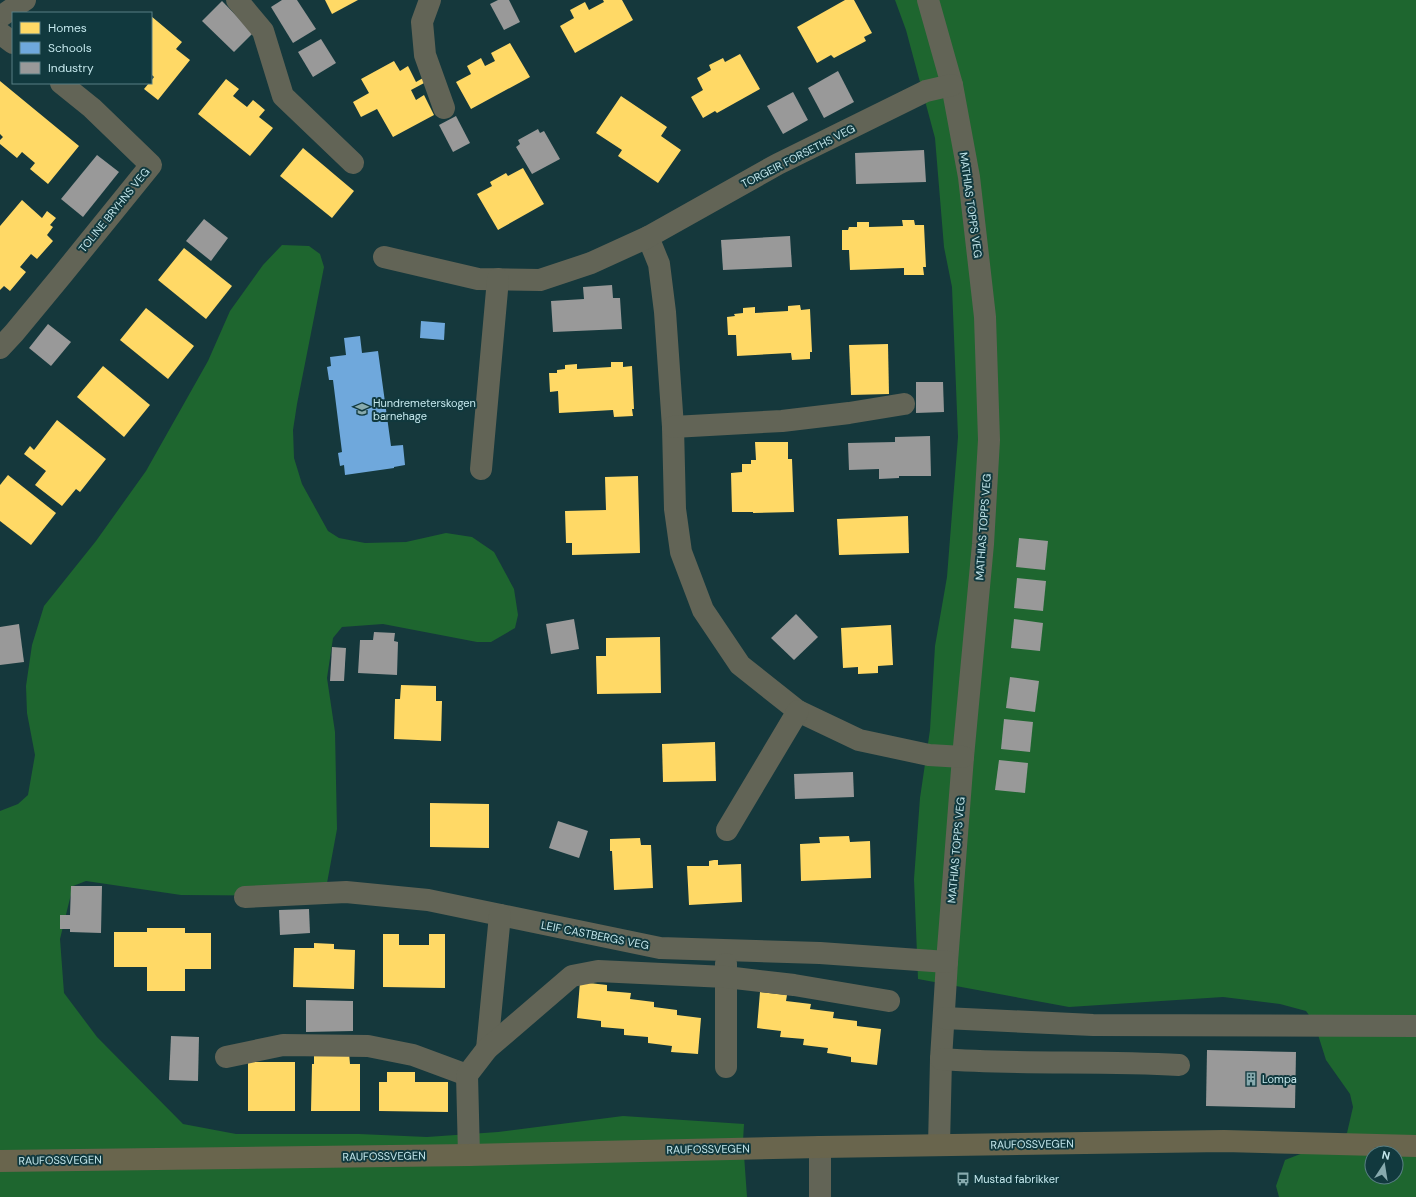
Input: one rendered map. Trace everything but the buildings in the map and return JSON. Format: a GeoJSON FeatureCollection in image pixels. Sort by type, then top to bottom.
{"type":"FeatureCollection","features":[{"type":"Feature","properties":{"kind":"main road","name":"RAUFOSSVEGEN"},"geometry":{"type":"LineString","coordinates":[[0,1161],[469,1155],[820,1147],[1224,1141],[1416,1146]]}},
{"type":"Feature","properties":{"kind":"street"},"geometry":{"type":"LineString","coordinates":[[0,16],[25,0]]}},
{"type":"Feature","properties":{"kind":"street"},"geometry":{"type":"LineString","coordinates":[[237,0],[263,31],[283,96],[353,163]]}},
{"type":"Feature","properties":{"kind":"street"},"geometry":{"type":"LineString","coordinates":[[430,0],[422,22],[425,55],[444,108]]}},
{"type":"Feature","properties":{"kind":"street","name":"MATHIAS TOPPS VEG"},"geometry":{"type":"LineString","coordinates":[[928,0],[952,85],[969,177],[985,317],[989,440],[983,544],[963,757],[947,962],[941,1059],[939,1145]]}},
{"type":"Feature","properties":{"kind":"street"},"geometry":{"type":"LineString","coordinates":[[0,33],[12,43]]}},
{"type":"Feature","properties":{"kind":"street","name":"TOLINE BRYHNS VEG"},"geometry":{"type":"LineString","coordinates":[[0,348],[14,334],[151,164],[92,108],[62,84]]}},
{"type":"Feature","properties":{"kind":"street","name":"TORGEIR FORSETHS VEG"},"geometry":{"type":"LineString","coordinates":[[384,257],[478,279],[540,280],[591,263],[648,237],[778,164],[926,91],[952,85]]}},
{"type":"Feature","properties":{"kind":"street"},"geometry":{"type":"LineString","coordinates":[[648,237],[659,264],[665,312],[673,427],[675,509],[681,552],[702,610],[740,665],[798,711],[859,740],[929,755],[963,757]]}},
{"type":"Feature","properties":{"kind":"street"},"geometry":{"type":"LineString","coordinates":[[481,469],[498,279]]}},
{"type":"Feature","properties":{"kind":"street"},"geometry":{"type":"LineString","coordinates":[[673,427],[782,421],[849,413],[904,404]]}},
{"type":"Feature","properties":{"kind":"street"},"geometry":{"type":"LineString","coordinates":[[727,830],[798,711]]}},
{"type":"Feature","properties":{"kind":"street","name":"LEIF CASTBERGS VEG"},"geometry":{"type":"LineString","coordinates":[[245,897],[346,892],[428,900],[660,948],[820,953],[947,962]]}},
{"type":"Feature","properties":{"kind":"street"},"geometry":{"type":"LineString","coordinates":[[487,1050],[500,915]]}},
{"type":"Feature","properties":{"kind":"street"},"geometry":{"type":"LineString","coordinates":[[726,950],[726,1067]]}},
{"type":"Feature","properties":{"kind":"street"},"geometry":{"type":"LineString","coordinates":[[469,1155],[467,1075],[487,1050],[572,976],[598,971],[726,977],[794,985],[889,1001]]}},
{"type":"Feature","properties":{"kind":"street"},"geometry":{"type":"LineString","coordinates":[[944,1018],[1093,1026],[1416,1026]]}},
{"type":"Feature","properties":{"kind":"street"},"geometry":{"type":"LineString","coordinates":[[226,1057],[283,1045],[368,1046],[413,1055],[467,1075]]}},
{"type":"Feature","properties":{"kind":"street"},"geometry":{"type":"LineString","coordinates":[[941,1059],[977,1062],[1136,1062],[1179,1064]]}},
{"type":"Feature","properties":{"kind":"street"},"geometry":{"type":"LineString","coordinates":[[820,1147],[820,1197]]}},
{"type":"Feature","properties":{"kind":"green space"},"geometry":{"type":"Polygon","coordinates":[[[895,0],[1416,0],[1416,1197],[1279,1197],[1276,1186],[1285,1160],[1336,1140],[1347,1133],[1353,1107],[1350,1094],[1326,1060],[1314,1022],[1306,1011],[1280,1004],[1223,997],[1069,1007],[918,979],[914,879],[920,798],[930,730],[935,646],[947,577],[958,437],[952,287],[944,247],[935,138],[906,30],[895,0]]]}},
{"type":"Feature","properties":{"kind":"green space"},"geometry":{"type":"Polygon","coordinates":[[[282,245],[309,246],[320,254],[324,267],[293,430],[294,458],[302,484],[328,531],[339,538],[365,543],[406,542],[446,533],[472,537],[494,552],[514,589],[518,615],[515,628],[491,642],[477,642],[383,624],[342,627],[333,638],[327,678],[335,732],[337,829],[327,883],[305,896],[181,895],[86,881],[73,886],[60,939],[64,993],[97,1037],[183,1124],[236,1134],[359,1134],[427,1137],[498,1132],[623,1116],[744,1124],[743,1141],[747,1197],[0,1197],[0,811],[18,804],[28,795],[35,755],[27,713],[26,686],[32,645],[44,606],[96,541],[146,471],[208,361],[230,311],[263,265],[282,245]]]}},
{"type":"Feature","properties":{"kind":"place","name":"Hundremeterskogen barnehage"},"geometry":{"type":"Point","coordinates":[362,409]}},
{"type":"Feature","properties":{"kind":"place","name":"Lompa"},"geometry":{"type":"Point","coordinates":[1251,1079]}},
{"type":"Feature","properties":{"kind":"place","name":"Mustad fabrikker"},"geometry":{"type":"Point","coordinates":[963,1179]}}]}
